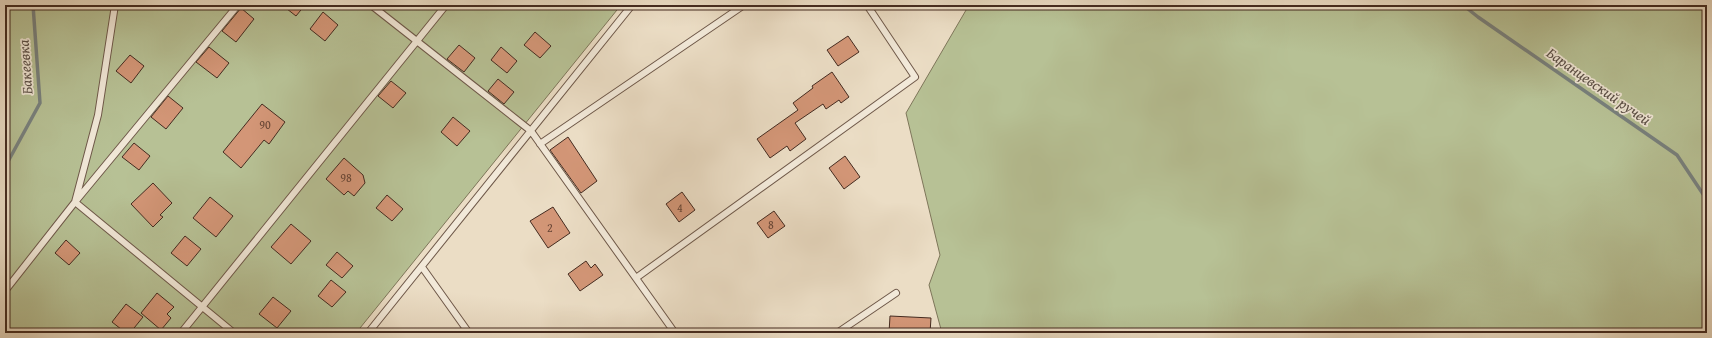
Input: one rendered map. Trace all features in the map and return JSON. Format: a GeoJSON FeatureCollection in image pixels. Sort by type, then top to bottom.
{"type":"FeatureCollection","features":[{"type":"Feature","properties":{"kind":"lane"},"geometry":{"type":"LineString","coordinates":[[75,202],[98,115],[116,5]]}},
{"type":"Feature","properties":{"kind":"lane"},"geometry":{"type":"LineString","coordinates":[[5,291],[75,202],[238,5]]}},
{"type":"Feature","properties":{"kind":"lane"},"geometry":{"type":"LineString","coordinates":[[371,5],[416,42],[531,131],[675,333]]}},
{"type":"Feature","properties":{"kind":"lane"},"geometry":{"type":"LineString","coordinates":[[181,333],[446,5]]}},
{"type":"Feature","properties":{"kind":"lane"},"geometry":{"type":"LineString","coordinates":[[368,333],[632,5]]}},
{"type":"Feature","properties":{"kind":"lane"},"geometry":{"type":"LineString","coordinates":[[540,144],[744,5]]}},
{"type":"Feature","properties":{"kind":"lane"},"geometry":{"type":"LineString","coordinates":[[636,278],[915,77],[867,5]]}},
{"type":"Feature","properties":{"kind":"lane"},"geometry":{"type":"LineString","coordinates":[[75,202],[234,333]]}},
{"type":"Feature","properties":{"kind":"lane"},"geometry":{"type":"LineString","coordinates":[[422,267],[469,333]]}},
{"type":"Feature","properties":{"kind":"lane"},"geometry":{"type":"LineString","coordinates":[[837,333],[896,293]]}},
{"type":"Feature","properties":{"kind":"green space"},"geometry":{"type":"Polygon","coordinates":[[[5,5],[621,5],[356,333],[5,333],[5,5]]]}},
{"type":"Feature","properties":{"kind":"green space"},"geometry":{"type":"Polygon","coordinates":[[[969,5],[1707,5],[1707,333],[942,333],[929,285],[940,255],[906,113],[969,5]]]}},
{"type":"Feature","properties":{"kind":"building"},"geometry":{"type":"Polygon","coordinates":[[[282,5],[305,5],[296,16],[282,5]]]}},
{"type":"Feature","properties":{"kind":"building"},"geometry":{"type":"Polygon","coordinates":[[[241,8],[254,19],[236,42],[222,31],[241,8]]]}},
{"type":"Feature","properties":{"kind":"building"},"geometry":{"type":"Polygon","coordinates":[[[323,12],[338,25],[325,41],[310,29],[323,12]]]}},
{"type":"Feature","properties":{"kind":"building"},"geometry":{"type":"Polygon","coordinates":[[[535,32],[551,46],[540,58],[524,45],[535,32]]]}},
{"type":"Feature","properties":{"kind":"building"},"geometry":{"type":"Polygon","coordinates":[[[848,36],[859,52],[838,66],[827,50],[848,36]]]}},
{"type":"Feature","properties":{"kind":"building"},"geometry":{"type":"Polygon","coordinates":[[[459,45],[475,58],[464,72],[447,59],[459,45]]]}},
{"type":"Feature","properties":{"kind":"building"},"geometry":{"type":"Polygon","coordinates":[[[209,47],[229,63],[217,78],[196,62],[209,47]]]}},
{"type":"Feature","properties":{"kind":"building"},"geometry":{"type":"Polygon","coordinates":[[[501,47],[517,61],[507,73],[491,60],[501,47]]]}},
{"type":"Feature","properties":{"kind":"building"},"geometry":{"type":"Polygon","coordinates":[[[130,55],[144,66],[131,83],[116,71],[130,55]]]}},
{"type":"Feature","properties":{"kind":"building"},"geometry":{"type":"Polygon","coordinates":[[[832,72],[849,97],[841,103],[839,100],[826,109],[823,104],[795,123],[806,139],[790,151],[787,146],[770,158],[757,139],[798,110],[793,103],[813,88],[812,86],[832,72]]]}},
{"type":"Feature","properties":{"kind":"building"},"geometry":{"type":"Polygon","coordinates":[[[498,79],[514,92],[504,104],[488,91],[498,79]]]}},
{"type":"Feature","properties":{"kind":"building"},"geometry":{"type":"Polygon","coordinates":[[[391,81],[406,93],[393,108],[378,96],[391,81]]]}},
{"type":"Feature","properties":{"kind":"building"},"geometry":{"type":"Polygon","coordinates":[[[168,96],[183,108],[166,129],[151,117],[168,96]]]}},
{"type":"Feature","properties":{"kind":"building"},"geometry":{"type":"Polygon","coordinates":[[[262,104],[285,122],[269,144],[264,140],[241,168],[223,152],[262,104]]]}},
{"type":"Feature","properties":{"kind":"building"},"geometry":{"type":"Polygon","coordinates":[[[453,117],[470,131],[457,146],[441,132],[453,117]]]}},
{"type":"Feature","properties":{"kind":"building"},"geometry":{"type":"Polygon","coordinates":[[[568,137],[597,181],[581,193],[550,150],[568,137]]]}},
{"type":"Feature","properties":{"kind":"building"},"geometry":{"type":"Polygon","coordinates":[[[134,143],[150,156],[139,170],[122,157],[134,143]]]}},
{"type":"Feature","properties":{"kind":"building"},"geometry":{"type":"Polygon","coordinates":[[[845,156],[860,177],[844,189],[829,168],[845,156]]]}},
{"type":"Feature","properties":{"kind":"building"},"geometry":{"type":"Polygon","coordinates":[[[344,158],[363,175],[365,183],[354,196],[348,191],[344,195],[326,179],[344,158]]]}},
{"type":"Feature","properties":{"kind":"building"},"geometry":{"type":"Polygon","coordinates":[[[153,183],[172,203],[160,215],[163,217],[153,227],[131,204],[153,183]]]}},
{"type":"Feature","properties":{"kind":"building"},"geometry":{"type":"Polygon","coordinates":[[[682,192],[695,210],[679,222],[666,204],[682,192]]]}},
{"type":"Feature","properties":{"kind":"building"},"geometry":{"type":"Polygon","coordinates":[[[387,195],[403,209],[392,221],[376,208],[387,195]]]}},
{"type":"Feature","properties":{"kind":"building"},"geometry":{"type":"Polygon","coordinates":[[[210,197],[233,216],[216,237],[193,218],[210,197]]]}},
{"type":"Feature","properties":{"kind":"building"},"geometry":{"type":"Polygon","coordinates":[[[553,207],[570,233],[548,248],[530,221],[553,207]]]}},
{"type":"Feature","properties":{"kind":"building"},"geometry":{"type":"Polygon","coordinates":[[[774,211],[785,226],[768,238],[757,223],[774,211]]]}},
{"type":"Feature","properties":{"kind":"building"},"geometry":{"type":"Polygon","coordinates":[[[291,224],[311,241],[291,264],[271,247],[291,224]]]}},
{"type":"Feature","properties":{"kind":"building"},"geometry":{"type":"Polygon","coordinates":[[[185,236],[201,249],[187,266],[171,253],[185,236]]]}},
{"type":"Feature","properties":{"kind":"building"},"geometry":{"type":"Polygon","coordinates":[[[66,240],[80,253],[69,265],[55,253],[66,240]]]}},
{"type":"Feature","properties":{"kind":"building"},"geometry":{"type":"Polygon","coordinates":[[[337,252],[353,266],[342,278],[326,265],[337,252]]]}},
{"type":"Feature","properties":{"kind":"building"},"geometry":{"type":"Polygon","coordinates":[[[586,261],[591,268],[595,264],[603,275],[580,291],[568,274],[586,261]]]}},
{"type":"Feature","properties":{"kind":"building"},"geometry":{"type":"Polygon","coordinates":[[[331,280],[346,292],[332,307],[318,296],[331,280]]]}},
{"type":"Feature","properties":{"kind":"building"},"geometry":{"type":"Polygon","coordinates":[[[157,293],[174,307],[167,314],[171,318],[161,330],[141,313],[157,293]]]}},
{"type":"Feature","properties":{"kind":"building"},"geometry":{"type":"Polygon","coordinates":[[[273,297],[291,311],[277,328],[259,314],[273,297]]]}},
{"type":"Feature","properties":{"kind":"building"},"geometry":{"type":"Polygon","coordinates":[[[126,304],[143,317],[130,333],[126,333],[112,322],[126,304]]]}},
{"type":"Feature","properties":{"kind":"building"},"geometry":{"type":"Polygon","coordinates":[[[890,316],[931,318],[930,333],[889,333],[890,316]]]}},
{"type":"Feature","properties":{"kind":"waterway","name":"Бакеевка"},"geometry":{"type":"LineString","coordinates":[[5,167],[40,103],[33,5]]}},
{"type":"Feature","properties":{"kind":"waterway","name":"Баранцевский ручей"},"geometry":{"type":"LineString","coordinates":[[1463,5],[1478,17],[1677,155],[1707,200]]}}]}
